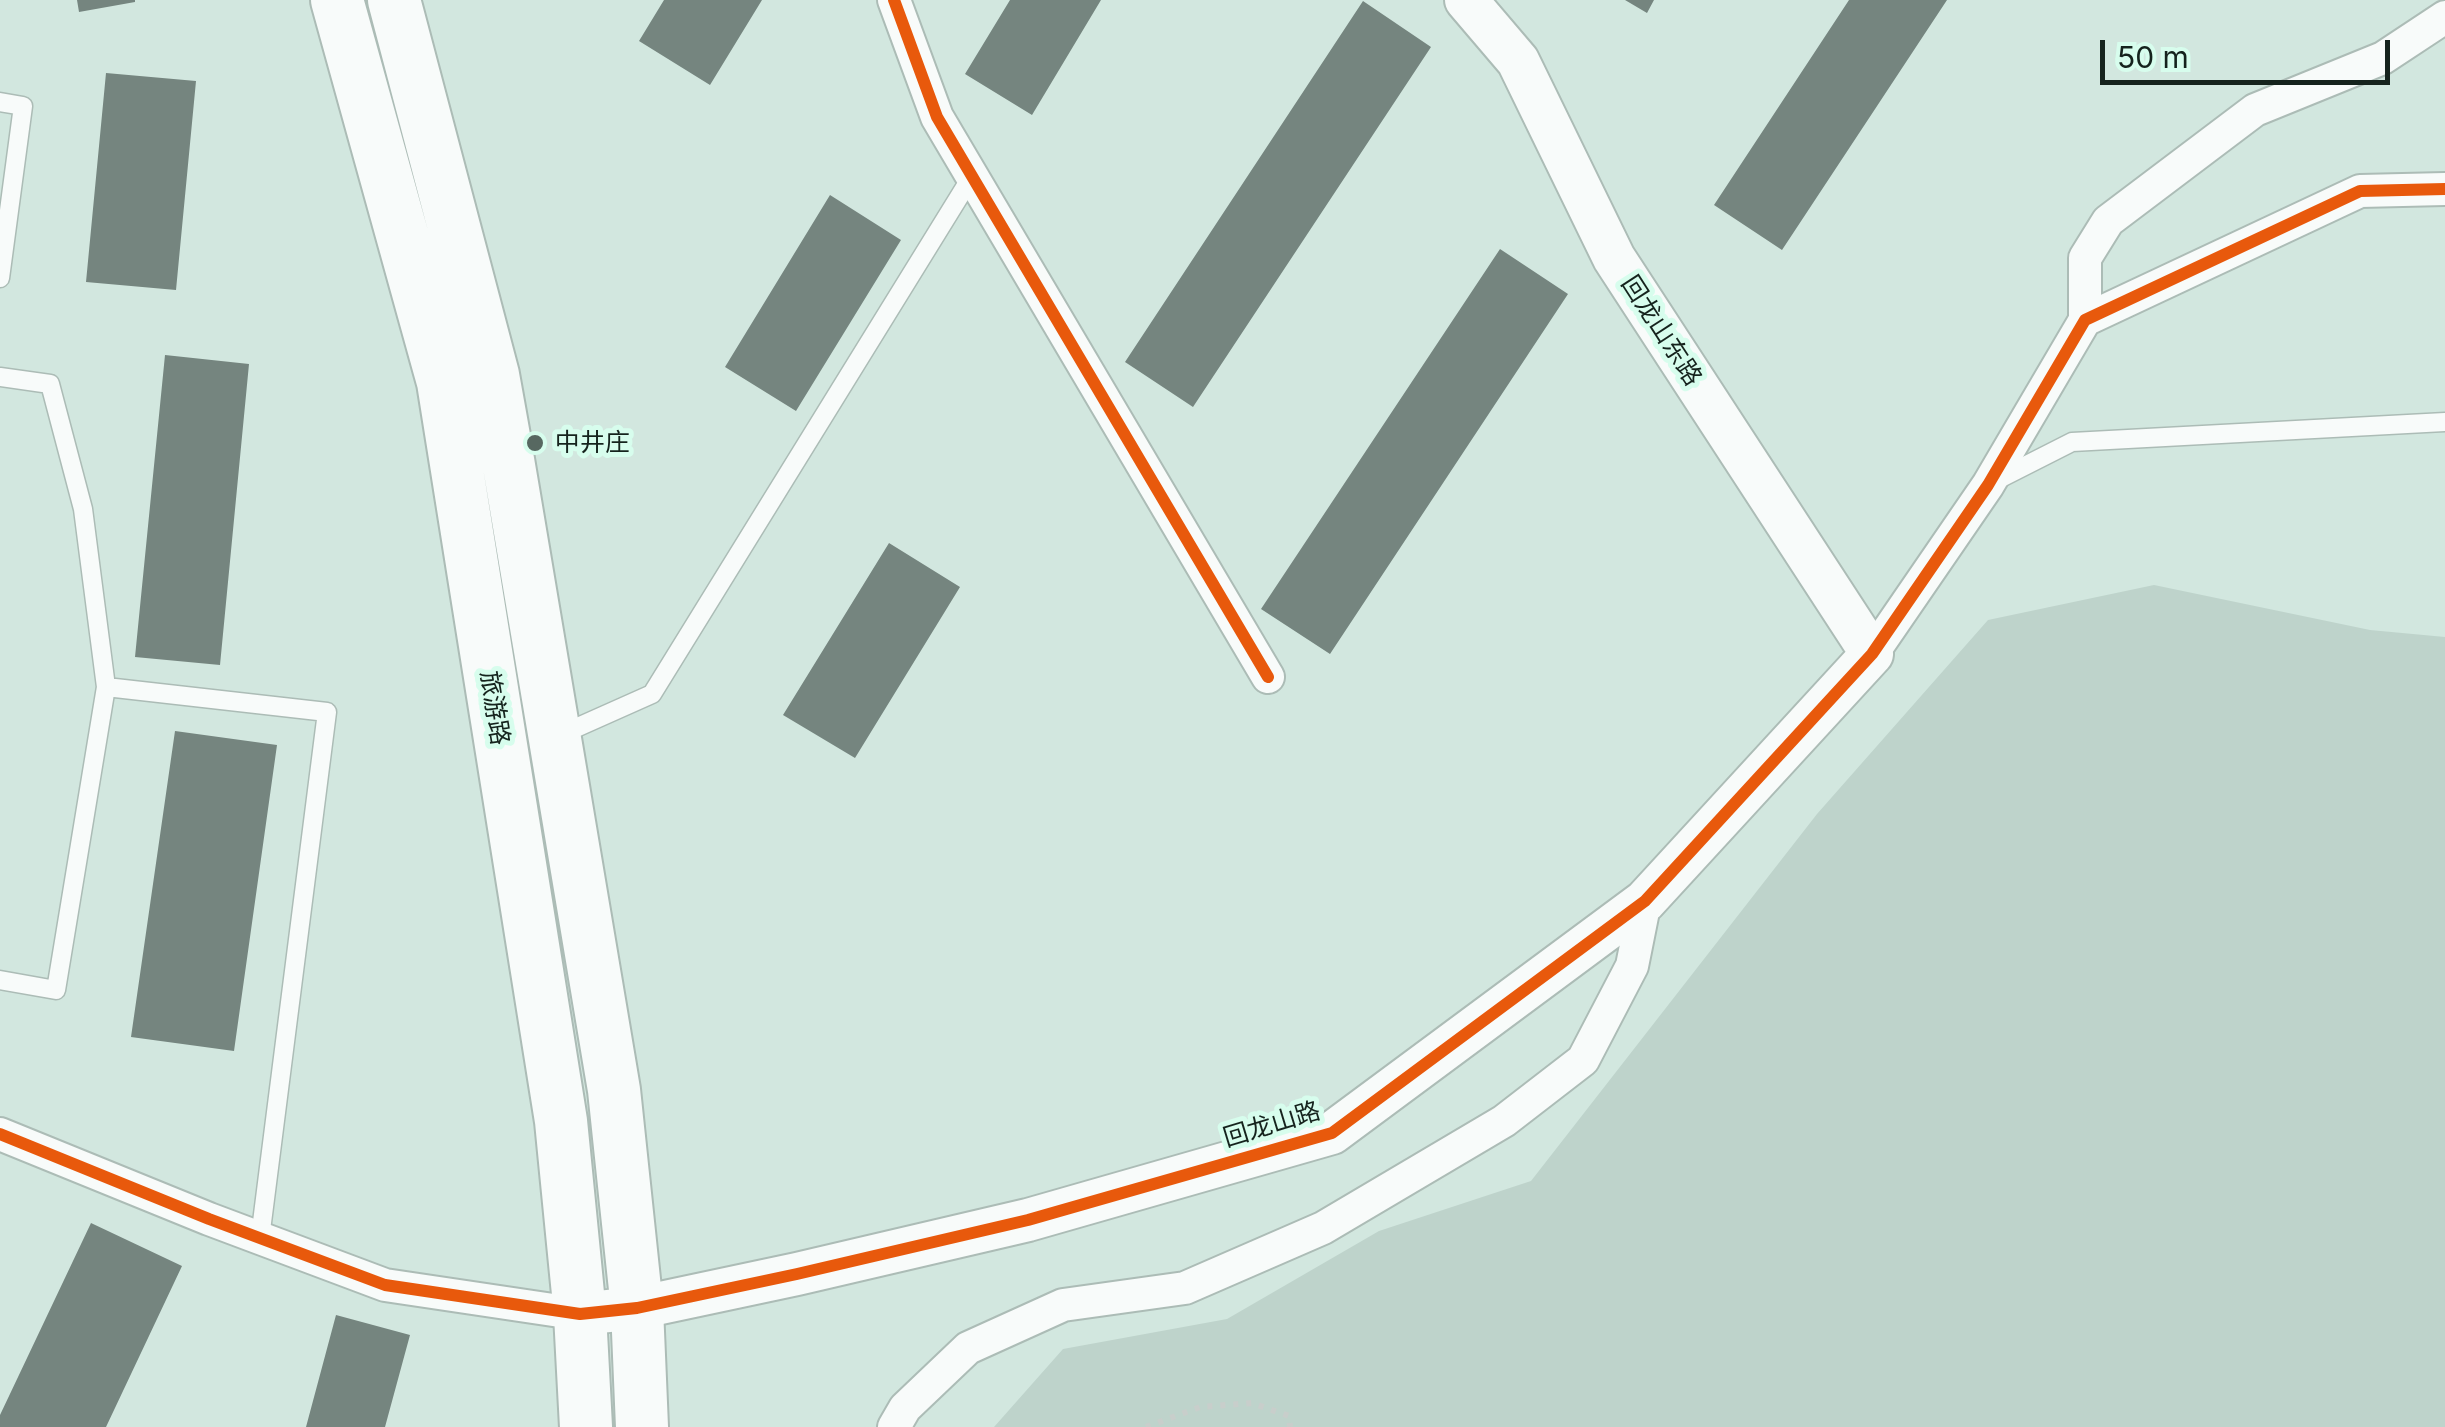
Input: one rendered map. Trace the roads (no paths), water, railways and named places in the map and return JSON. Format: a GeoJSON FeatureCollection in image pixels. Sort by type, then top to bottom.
{"type":"FeatureCollection","features":[{"type":"Feature","properties":{"kind":"main road","name":"旅游路"},"geometry":{"type":"LineString","coordinates":[[337,0],[442,382],[560,1121],[580,1314],[586,1427]]}},
{"type":"Feature","properties":{"kind":"main road"},"geometry":{"type":"LineString","coordinates":[[394,0],[493,376],[614,1090],[636,1308],[642,1427]]}},
{"type":"Feature","properties":{"kind":"street"},"geometry":{"type":"LineString","coordinates":[[894,0],[937,117],[1268,677]]}},
{"type":"Feature","properties":{"kind":"street","name":"回龙山东路"},"geometry":{"type":"LineString","coordinates":[[1466,0],[1518,61],[1614,258],[1872,654]]}},
{"type":"Feature","properties":{"kind":"street"},"geometry":{"type":"LineString","coordinates":[[1872,654],[1988,485],[2085,320],[2086,258],[2108,221],[2255,110],[2383,58],[2445,16]]}},
{"type":"Feature","properties":{"kind":"street"},"geometry":{"type":"LineString","coordinates":[[2085,320],[2360,191],[2445,189]]}},
{"type":"Feature","properties":{"kind":"street","name":"回龙山路"},"geometry":{"type":"LineString","coordinates":[[580,1314],[636,1308],[1028,1220],[1332,1132],[1645,901],[1872,654]]}},
{"type":"Feature","properties":{"kind":"street"},"geometry":{"type":"LineString","coordinates":[[894,1427],[905,1408],[968,1348],[1063,1306],[1185,1288],[1323,1228],[1504,1121],[1583,1060],[1632,966],[1645,901]]}},
{"type":"Feature","properties":{"kind":"street"},"geometry":{"type":"LineString","coordinates":[[0,1134],[385,1284],[580,1314]]}},
{"type":"Feature","properties":{"kind":"lane"},"geometry":{"type":"LineString","coordinates":[[0,102],[23,106],[0,278]]}},
{"type":"Feature","properties":{"kind":"lane"},"geometry":{"type":"LineString","coordinates":[[555,738],[652,694],[972,176]]}},
{"type":"Feature","properties":{"kind":"lane"},"geometry":{"type":"LineString","coordinates":[[0,377],[50,384],[83,509],[106,688],[56,990],[0,980]]}},
{"type":"Feature","properties":{"kind":"lane"},"geometry":{"type":"LineString","coordinates":[[1988,485],[2072,442],[2445,422]]}},
{"type":"Feature","properties":{"kind":"lane"},"geometry":{"type":"LineString","coordinates":[[106,688],[327,712],[260,1238]]}},
{"type":"Feature","properties":{"kind":"place","name":"中井庄"},"geometry":{"type":"Point","coordinates":[535,443]}}]}
